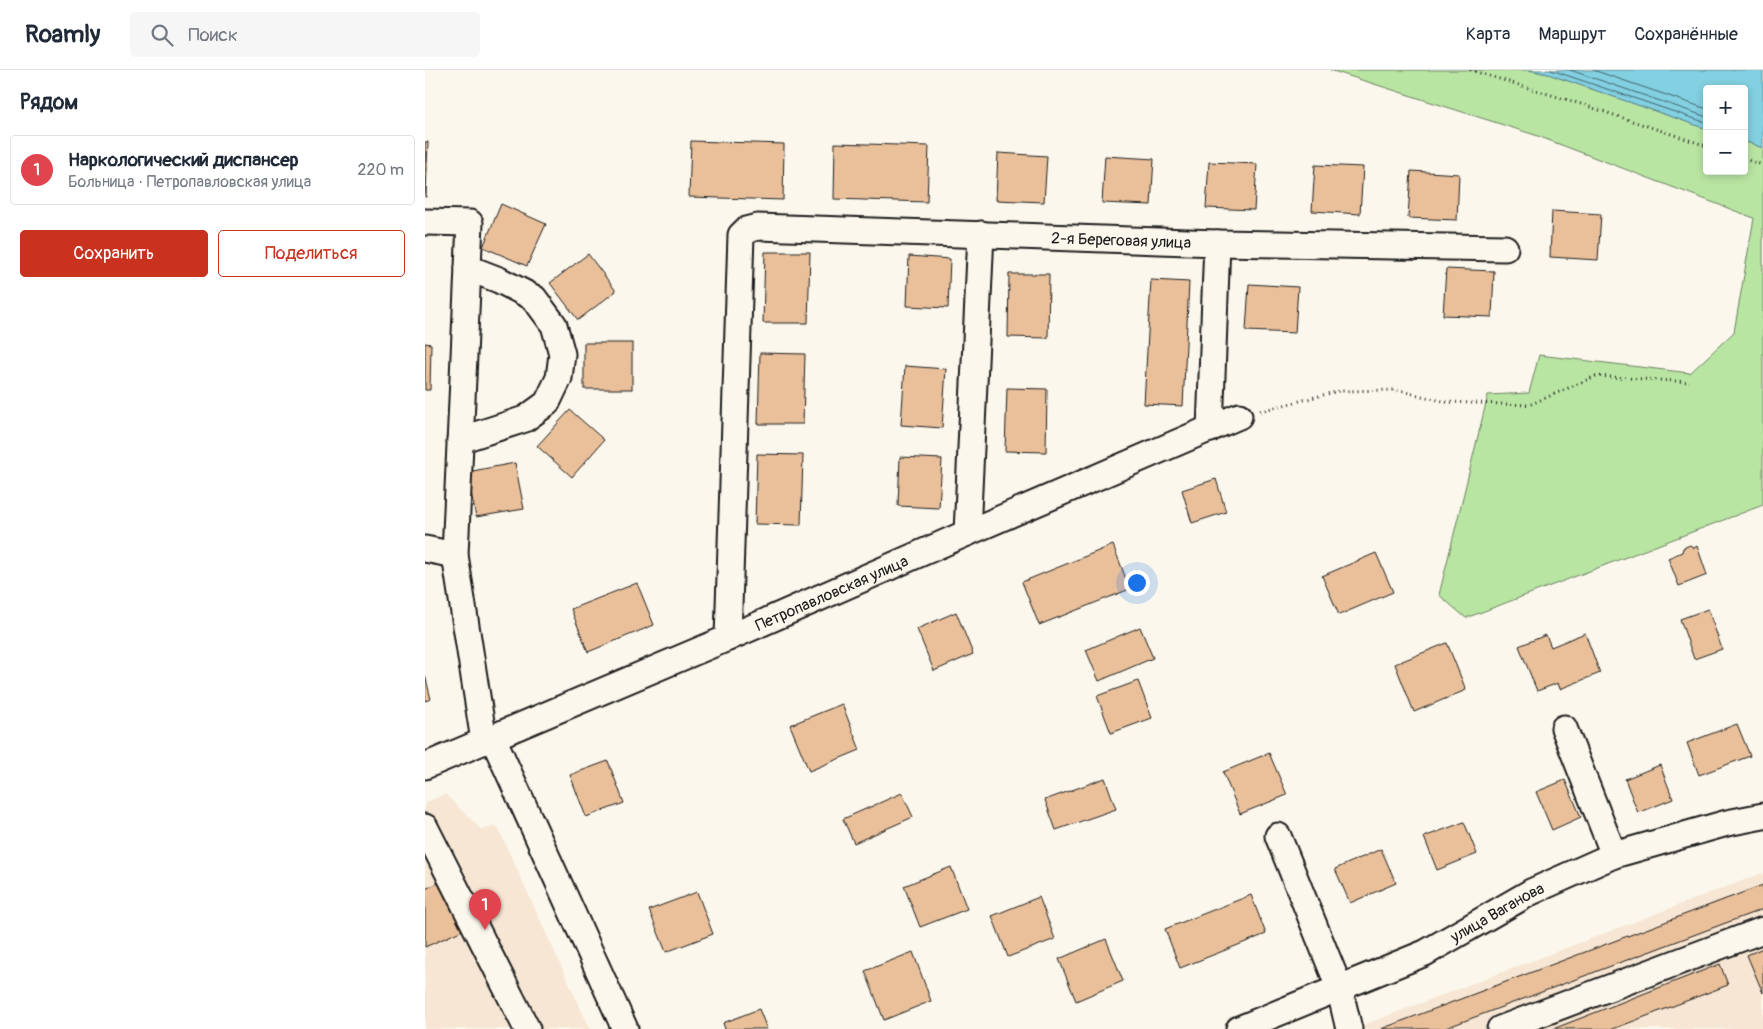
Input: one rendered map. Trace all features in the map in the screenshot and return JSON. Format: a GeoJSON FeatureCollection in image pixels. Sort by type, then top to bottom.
{"type":"FeatureCollection","features":[{"type":"Feature","properties":{"kind":"street"},"geometry":{"type":"LineString","coordinates":[[425,222],[470,223],[455,555],[488,739],[625,1029]]}},
{"type":"Feature","properties":{"kind":"street","name":"2-я Береговая улица"},"geometry":{"type":"LineString","coordinates":[[728,638],[741,235],[746,230],[758,227],[1217,243],[1505,248]]}},
{"type":"Feature","properties":{"kind":"street"},"geometry":{"type":"LineString","coordinates":[[967,533],[981,234]]}},
{"type":"Feature","properties":{"kind":"street"},"geometry":{"type":"LineString","coordinates":[[1210,429],[1217,243]]}},
{"type":"Feature","properties":{"kind":"street"},"geometry":{"type":"LineString","coordinates":[[460,440],[525,420],[547,403],[559,378],[562,354],[554,325],[534,298],[499,280],[468,268]]}},
{"type":"Feature","properties":{"kind":"street","name":"Петропавловская улица"},"geometry":{"type":"LineString","coordinates":[[425,766],[728,638],[1239,416]]}},
{"type":"Feature","properties":{"kind":"street"},"geometry":{"type":"LineString","coordinates":[[425,549],[455,555]]}},
{"type":"Feature","properties":{"kind":"street"},"geometry":{"type":"LineString","coordinates":[[1564,728],[1614,856]]}},
{"type":"Feature","properties":{"kind":"street","name":"улица Ваганова"},"geometry":{"type":"LineString","coordinates":[[1239,1029],[1425,953],[1531,892],[1614,856],[1727,823],[1763,816]]}},
{"type":"Feature","properties":{"kind":"street"},"geometry":{"type":"LineString","coordinates":[[425,827],[527,1029]]}},
{"type":"Feature","properties":{"kind":"street"},"geometry":{"type":"LineString","coordinates":[[1278,836],[1339,987],[1349,1029]]}},
{"type":"Feature","properties":{"kind":"street"},"geometry":{"type":"LineString","coordinates":[[1500,1029],[1763,930]]}},
{"type":"Feature","properties":{"kind":"path"},"geometry":{"type":"LineString","coordinates":[[1469,70],[1581,104],[1703,145]]}},
{"type":"Feature","properties":{"kind":"path"},"geometry":{"type":"LineString","coordinates":[[1748,160],[1763,165]]}},
{"type":"Feature","properties":{"kind":"path"},"geometry":{"type":"LineString","coordinates":[[1239,416],[1339,391],[1397,390],[1447,402],[1529,405],[1595,376],[1690,382]]}},
{"type":"Feature","properties":{"kind":"shaded area"},"geometry":{"type":"Polygon","coordinates":[[[445,794],[482,830],[497,826],[590,1029],[425,1029],[425,803],[445,794]]]}},
{"type":"Feature","properties":{"kind":"shaded area"},"geometry":{"type":"Polygon","coordinates":[[[1763,873],[1763,1029],[1353,1029],[1763,873]]]}},
{"type":"Feature","properties":{"kind":"green space"},"geometry":{"type":"Polygon","coordinates":[[[1330,70],[1529,70],[1548,74],[1703,128],[1703,175],[1748,175],[1748,142],[1763,148],[1763,505],[1466,618],[1439,595],[1488,395],[1529,393],[1539,355],[1690,373],[1734,332],[1754,218],[1535,135],[1330,70]]]}},
{"type":"Feature","properties":{"kind":"water"},"geometry":{"type":"Polygon","coordinates":[[[1529,70],[1763,70],[1763,148],[1748,142],[1748,85],[1703,85],[1703,128],[1548,74],[1529,70]]]}},
{"type":"Feature","properties":{"kind":"building"},"geometry":{"type":"Polygon","coordinates":[[[691,141],[784,144],[783,200],[689,197],[691,141]]]}},
{"type":"Feature","properties":{"kind":"building"},"geometry":{"type":"Polygon","coordinates":[[[425,142],[428,142],[426,197],[425,197],[425,142]]]}},
{"type":"Feature","properties":{"kind":"building"},"geometry":{"type":"Polygon","coordinates":[[[835,143],[929,146],[927,202],[834,199],[835,143]]]}},
{"type":"Feature","properties":{"kind":"building"},"geometry":{"type":"Polygon","coordinates":[[[998,153],[1047,156],[1044,202],[996,200],[998,153]]]}},
{"type":"Feature","properties":{"kind":"building"},"geometry":{"type":"Polygon","coordinates":[[[1105,156],[1154,159],[1151,205],[1102,203],[1105,156]]]}},
{"type":"Feature","properties":{"kind":"building"},"geometry":{"type":"Polygon","coordinates":[[[1209,162],[1257,164],[1254,210],[1206,208],[1209,162]]]}},
{"type":"Feature","properties":{"kind":"building"},"geometry":{"type":"Polygon","coordinates":[[[1315,165],[1363,167],[1360,214],[1312,211],[1315,165]]]}},
{"type":"Feature","properties":{"kind":"building"},"geometry":{"type":"Polygon","coordinates":[[[1411,171],[1459,174],[1457,220],[1408,218],[1411,171]]]}},
{"type":"Feature","properties":{"kind":"building"},"geometry":{"type":"Polygon","coordinates":[[[501,204],[546,224],[527,266],[483,247],[501,204]]]}},
{"type":"Feature","properties":{"kind":"building"},"geometry":{"type":"Polygon","coordinates":[[[1552,211],[1601,214],[1598,260],[1550,257],[1552,211]]]}},
{"type":"Feature","properties":{"kind":"building"},"geometry":{"type":"Polygon","coordinates":[[[765,252],[810,252],[808,323],[763,323],[765,252]]]}},
{"type":"Feature","properties":{"kind":"building"},"geometry":{"type":"Polygon","coordinates":[[[588,254],[616,291],[578,320],[550,283],[588,254]]]}},
{"type":"Feature","properties":{"kind":"building"},"geometry":{"type":"Polygon","coordinates":[[[909,256],[950,259],[948,308],[907,306],[909,256]]]}},
{"type":"Feature","properties":{"kind":"building"},"geometry":{"type":"Polygon","coordinates":[[[1446,269],[1494,271],[1492,317],[1443,315],[1446,269]]]}},
{"type":"Feature","properties":{"kind":"building"},"geometry":{"type":"Polygon","coordinates":[[[1009,274],[1049,274],[1048,338],[1008,337],[1009,274]]]}},
{"type":"Feature","properties":{"kind":"building"},"geometry":{"type":"Polygon","coordinates":[[[1151,280],[1189,282],[1183,406],[1144,404],[1151,280]]]}},
{"type":"Feature","properties":{"kind":"building"},"geometry":{"type":"Polygon","coordinates":[[[1249,284],[1298,287],[1295,333],[1246,331],[1249,284]]]}},
{"type":"Feature","properties":{"kind":"building"},"geometry":{"type":"Polygon","coordinates":[[[425,343],[431,344],[430,390],[425,390],[425,343]]]}},
{"type":"Feature","properties":{"kind":"building"},"geometry":{"type":"Polygon","coordinates":[[[584,343],[632,343],[632,389],[584,389],[584,343]]]}},
{"type":"Feature","properties":{"kind":"building"},"geometry":{"type":"Polygon","coordinates":[[[760,353],[805,354],[803,424],[758,424],[760,353]]]}},
{"type":"Feature","properties":{"kind":"building"},"geometry":{"type":"Polygon","coordinates":[[[905,366],[946,369],[942,428],[901,425],[905,366]]]}},
{"type":"Feature","properties":{"kind":"building"},"geometry":{"type":"Polygon","coordinates":[[[1007,388],[1047,389],[1046,452],[1005,451],[1007,388]]]}},
{"type":"Feature","properties":{"kind":"building"},"geometry":{"type":"Polygon","coordinates":[[[570,410],[604,440],[572,477],[537,446],[570,410]]]}},
{"type":"Feature","properties":{"kind":"building"},"geometry":{"type":"Polygon","coordinates":[[[757,454],[803,455],[801,525],[755,524],[757,454]]]}},
{"type":"Feature","properties":{"kind":"building"},"geometry":{"type":"Polygon","coordinates":[[[900,457],[942,459],[939,508],[898,506],[900,457]]]}},
{"type":"Feature","properties":{"kind":"building"},"geometry":{"type":"Polygon","coordinates":[[[515,463],[524,509],[476,517],[467,472],[515,463]]]}},
{"type":"Feature","properties":{"kind":"building"},"geometry":{"type":"Polygon","coordinates":[[[1216,479],[1226,512],[1192,523],[1182,490],[1216,479]]]}},
{"type":"Feature","properties":{"kind":"building"},"geometry":{"type":"Polygon","coordinates":[[[1113,545],[1130,589],[1039,625],[1022,582],[1113,545]]]}},
{"type":"Feature","properties":{"kind":"building"},"geometry":{"type":"Polygon","coordinates":[[[1690,545],[1694,548],[1697,546],[1707,575],[1679,586],[1668,558],[1682,552],[1683,548],[1690,545]]]}},
{"type":"Feature","properties":{"kind":"building"},"geometry":{"type":"Polygon","coordinates":[[[1376,553],[1393,592],[1339,615],[1322,576],[1376,553]]]}},
{"type":"Feature","properties":{"kind":"building"},"geometry":{"type":"Polygon","coordinates":[[[637,583],[654,625],[588,652],[571,609],[637,583]]]}},
{"type":"Feature","properties":{"kind":"building"},"geometry":{"type":"Polygon","coordinates":[[[1708,609],[1722,649],[1694,659],[1680,619],[1708,609]]]}},
{"type":"Feature","properties":{"kind":"building"},"geometry":{"type":"Polygon","coordinates":[[[956,612],[973,654],[934,671],[917,629],[956,612]]]}},
{"type":"Feature","properties":{"kind":"building"},"geometry":{"type":"Polygon","coordinates":[[[1140,627],[1153,658],[1099,681],[1086,650],[1140,627]]]}},
{"type":"Feature","properties":{"kind":"building"},"geometry":{"type":"Polygon","coordinates":[[[1585,633],[1600,673],[1560,689],[1558,683],[1537,691],[1519,646],[1546,635],[1551,647],[1585,633]]]}},
{"type":"Feature","properties":{"kind":"building"},"geometry":{"type":"Polygon","coordinates":[[[1447,643],[1466,690],[1414,712],[1395,664],[1447,643]]]}},
{"type":"Feature","properties":{"kind":"building"},"geometry":{"type":"Polygon","coordinates":[[[425,675],[431,699],[425,701],[425,675]]]}},
{"type":"Feature","properties":{"kind":"building"},"geometry":{"type":"Polygon","coordinates":[[[1138,681],[1152,718],[1111,733],[1097,696],[1138,681]]]}},
{"type":"Feature","properties":{"kind":"building"},"geometry":{"type":"Polygon","coordinates":[[[842,704],[860,750],[809,771],[790,725],[842,704]]]}},
{"type":"Feature","properties":{"kind":"building"},"geometry":{"type":"Polygon","coordinates":[[[1737,724],[1750,756],[1699,775],[1687,743],[1737,724]]]}},
{"type":"Feature","properties":{"kind":"building"},"geometry":{"type":"Polygon","coordinates":[[[1269,753],[1287,795],[1240,814],[1223,772],[1269,753]]]}},
{"type":"Feature","properties":{"kind":"building"},"geometry":{"type":"Polygon","coordinates":[[[608,761],[624,803],[586,817],[570,775],[608,761]]]}},
{"type":"Feature","properties":{"kind":"building"},"geometry":{"type":"Polygon","coordinates":[[[1660,765],[1673,799],[1638,813],[1625,779],[1660,765]]]}},
{"type":"Feature","properties":{"kind":"building"},"geometry":{"type":"Polygon","coordinates":[[[1105,778],[1116,809],[1056,830],[1045,800],[1105,778]]]}},
{"type":"Feature","properties":{"kind":"building"},"geometry":{"type":"Polygon","coordinates":[[[1565,780],[1581,817],[1552,830],[1536,792],[1565,780]]]}},
{"type":"Feature","properties":{"kind":"building"},"geometry":{"type":"Polygon","coordinates":[[[902,793],[913,817],[854,843],[843,819],[902,793]]]}},
{"type":"Feature","properties":{"kind":"building"},"geometry":{"type":"Polygon","coordinates":[[[1464,822],[1477,854],[1437,870],[1424,837],[1464,822]]]}},
{"type":"Feature","properties":{"kind":"building"},"geometry":{"type":"Polygon","coordinates":[[[1381,849],[1396,883],[1350,903],[1335,869],[1381,849]]]}},
{"type":"Feature","properties":{"kind":"building"},"geometry":{"type":"Polygon","coordinates":[[[951,867],[967,909],[920,927],[904,886],[951,867]]]}},
{"type":"Feature","properties":{"kind":"building"},"geometry":{"type":"Polygon","coordinates":[[[443,881],[465,929],[425,947],[425,889],[443,881]]]}},
{"type":"Feature","properties":{"kind":"building"},"geometry":{"type":"Polygon","coordinates":[[[1763,885],[1763,909],[1443,1029],[1381,1029],[1763,885]]]}},
{"type":"Feature","properties":{"kind":"building"},"geometry":{"type":"Polygon","coordinates":[[[697,892],[713,934],[666,952],[649,910],[697,892]]]}},
{"type":"Feature","properties":{"kind":"building"},"geometry":{"type":"Polygon","coordinates":[[[1251,895],[1266,934],[1180,968],[1165,929],[1251,895]]]}},
{"type":"Feature","properties":{"kind":"building"},"geometry":{"type":"Polygon","coordinates":[[[1039,897],[1055,939],[1008,957],[992,916],[1039,897]]]}},
{"type":"Feature","properties":{"kind":"building"},"geometry":{"type":"Polygon","coordinates":[[[1106,939],[1123,981],[1076,1001],[1059,959],[1106,939]]]}},
{"type":"Feature","properties":{"kind":"building"},"geometry":{"type":"Polygon","coordinates":[[[1763,948],[1763,993],[1747,955],[1763,948]]]}},
{"type":"Feature","properties":{"kind":"building"},"geometry":{"type":"Polygon","coordinates":[[[913,952],[931,1001],[884,1020],[865,971],[913,952]]]}},
{"type":"Feature","properties":{"kind":"building"},"geometry":{"type":"Polygon","coordinates":[[[1720,964],[1728,985],[1613,1029],[1553,1029],[1720,964]]]}},
{"type":"Feature","properties":{"kind":"building"},"geometry":{"type":"Polygon","coordinates":[[[759,1009],[767,1029],[725,1029],[723,1023],[759,1009]]]}},
{"type":"Feature","properties":{"kind":"place","name":"Наркологический диспансер"},"geometry":{"type":"Point","coordinates":[485,930]}}]}
